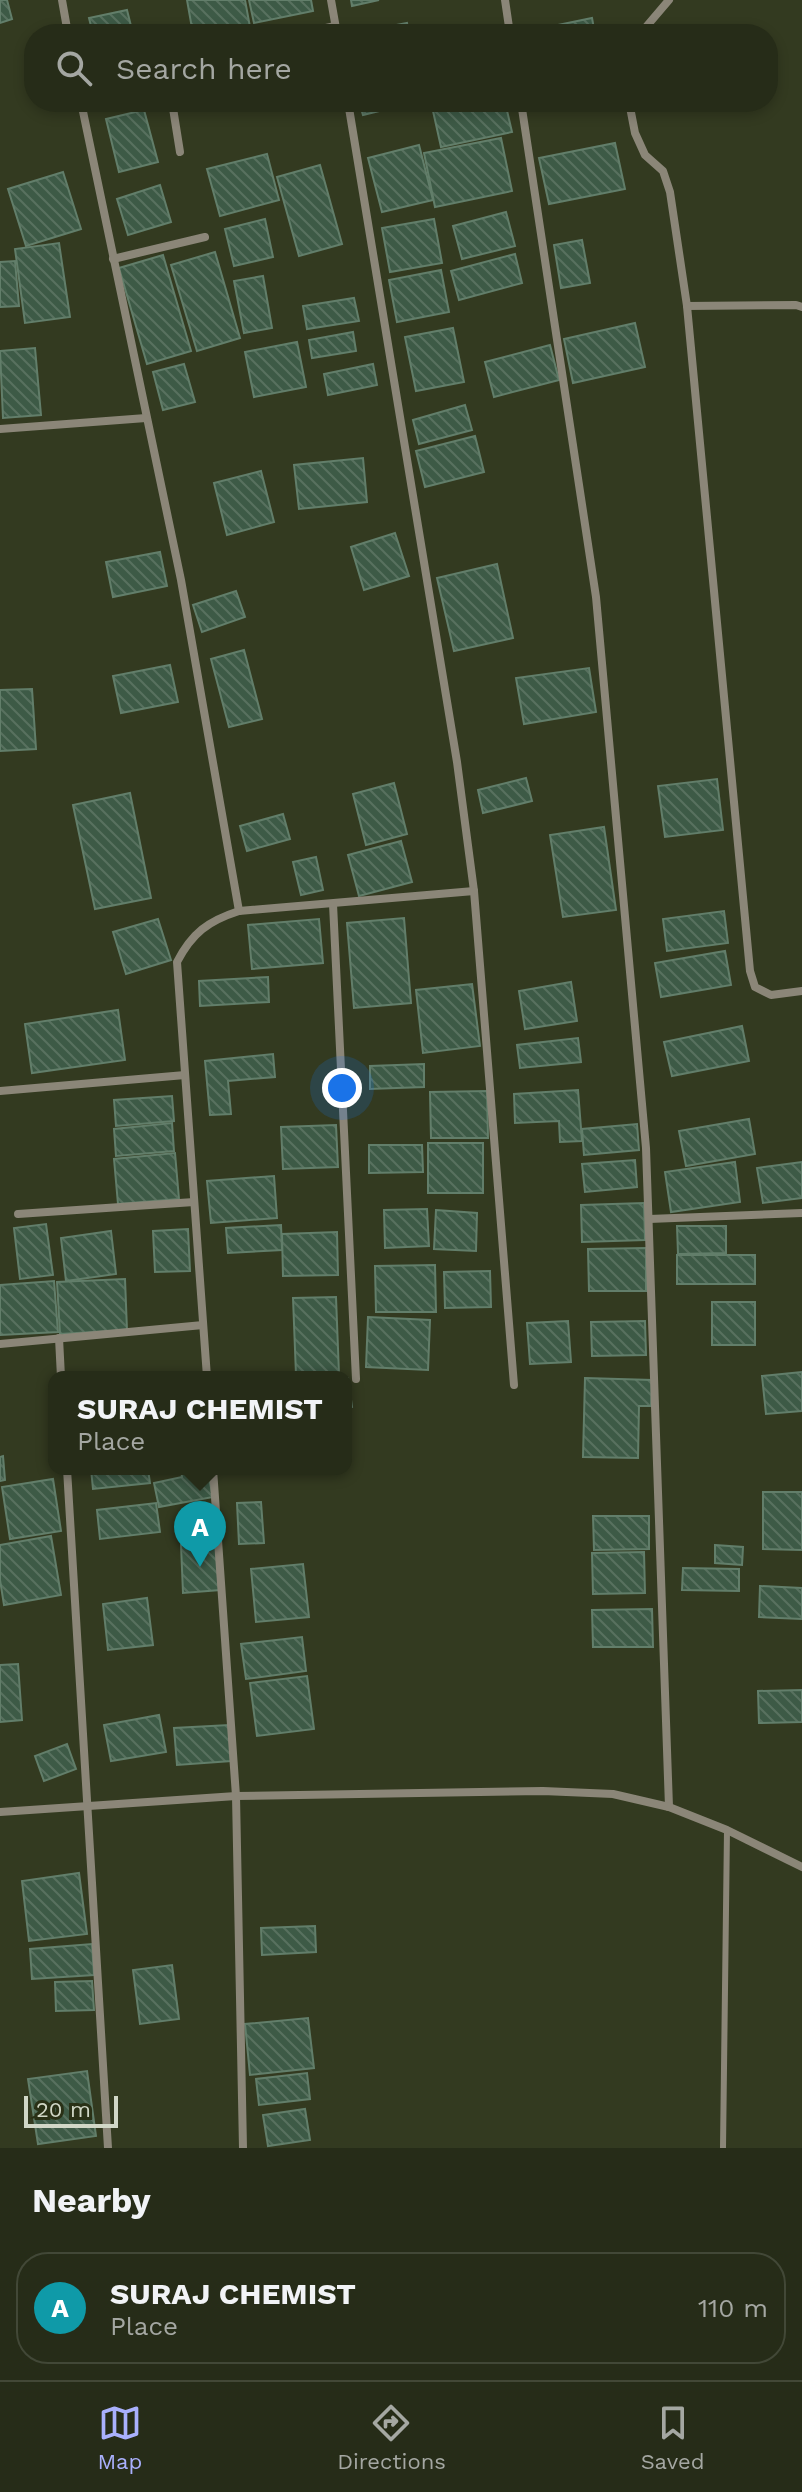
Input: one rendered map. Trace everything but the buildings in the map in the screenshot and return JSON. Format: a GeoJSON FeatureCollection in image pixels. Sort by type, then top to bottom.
{"type":"FeatureCollection","features":[{"type":"Feature","properties":{"kind":"street"},"geometry":{"type":"LineString","coordinates":[[62,0],[66,24]]}},
{"type":"Feature","properties":{"kind":"street"},"geometry":{"type":"LineString","coordinates":[[331,0],[335,24]]}},
{"type":"Feature","properties":{"kind":"street"},"geometry":{"type":"LineString","coordinates":[[505,0],[509,24]]}},
{"type":"Feature","properties":{"kind":"street"},"geometry":{"type":"LineString","coordinates":[[649,24],[669,0]]}},
{"type":"Feature","properties":{"kind":"street"},"geometry":{"type":"LineString","coordinates":[[83,112],[181,580],[239,911]]}},
{"type":"Feature","properties":{"kind":"street"},"geometry":{"type":"LineString","coordinates":[[174,112],[180,152]]}},
{"type":"Feature","properties":{"kind":"street"},"geometry":{"type":"LineString","coordinates":[[350,112],[457,762],[474,891],[514,1385]]}},
{"type":"Feature","properties":{"kind":"street"},"geometry":{"type":"LineString","coordinates":[[523,112],[596,597],[646,1148],[669,1807]]}},
{"type":"Feature","properties":{"kind":"street"},"geometry":{"type":"LineString","coordinates":[[631,112],[635,133],[645,155],[663,171],[670,192],[687,306],[750,971],[755,987],[771,995],[802,991]]}},
{"type":"Feature","properties":{"kind":"street"},"geometry":{"type":"LineString","coordinates":[[113,259],[205,237]]}},
{"type":"Feature","properties":{"kind":"street"},"geometry":{"type":"LineString","coordinates":[[687,306],[802,307]]}},
{"type":"Feature","properties":{"kind":"street"},"geometry":{"type":"LineString","coordinates":[[0,429],[146,418]]}},
{"type":"Feature","properties":{"kind":"street"},"geometry":{"type":"LineString","coordinates":[[207,1371],[177,962],[187,943],[217,918],[239,911],[474,891]]}},
{"type":"Feature","properties":{"kind":"street"},"geometry":{"type":"LineString","coordinates":[[333,904],[356,1379]]}},
{"type":"Feature","properties":{"kind":"street"},"geometry":{"type":"LineString","coordinates":[[0,1091],[185,1075]]}},
{"type":"Feature","properties":{"kind":"street"},"geometry":{"type":"LineString","coordinates":[[18,1214],[194,1202]]}},
{"type":"Feature","properties":{"kind":"street"},"geometry":{"type":"LineString","coordinates":[[649,1219],[802,1213]]}},
{"type":"Feature","properties":{"kind":"street"},"geometry":{"type":"LineString","coordinates":[[0,1344],[203,1325]]}},
{"type":"Feature","properties":{"kind":"street"},"geometry":{"type":"LineString","coordinates":[[59,1338],[61,1371]]}},
{"type":"Feature","properties":{"kind":"street"},"geometry":{"type":"LineString","coordinates":[[67,1475],[108,2148]]}},
{"type":"Feature","properties":{"kind":"street"},"geometry":{"type":"LineString","coordinates":[[213,1475],[236,1796],[243,2148]]}},
{"type":"Feature","properties":{"kind":"street"},"geometry":{"type":"LineString","coordinates":[[0,1812],[236,1796],[543,1791],[613,1794],[669,1807],[727,1830],[802,1867]]}},
{"type":"Feature","properties":{"kind":"lane"},"geometry":{"type":"LineString","coordinates":[[723,2148],[727,1830]]}},
{"type":"Feature","properties":{"kind":"place","name":"SURAJ CHEMIST"},"geometry":{"type":"Point","coordinates":[200,1567]}}]}
